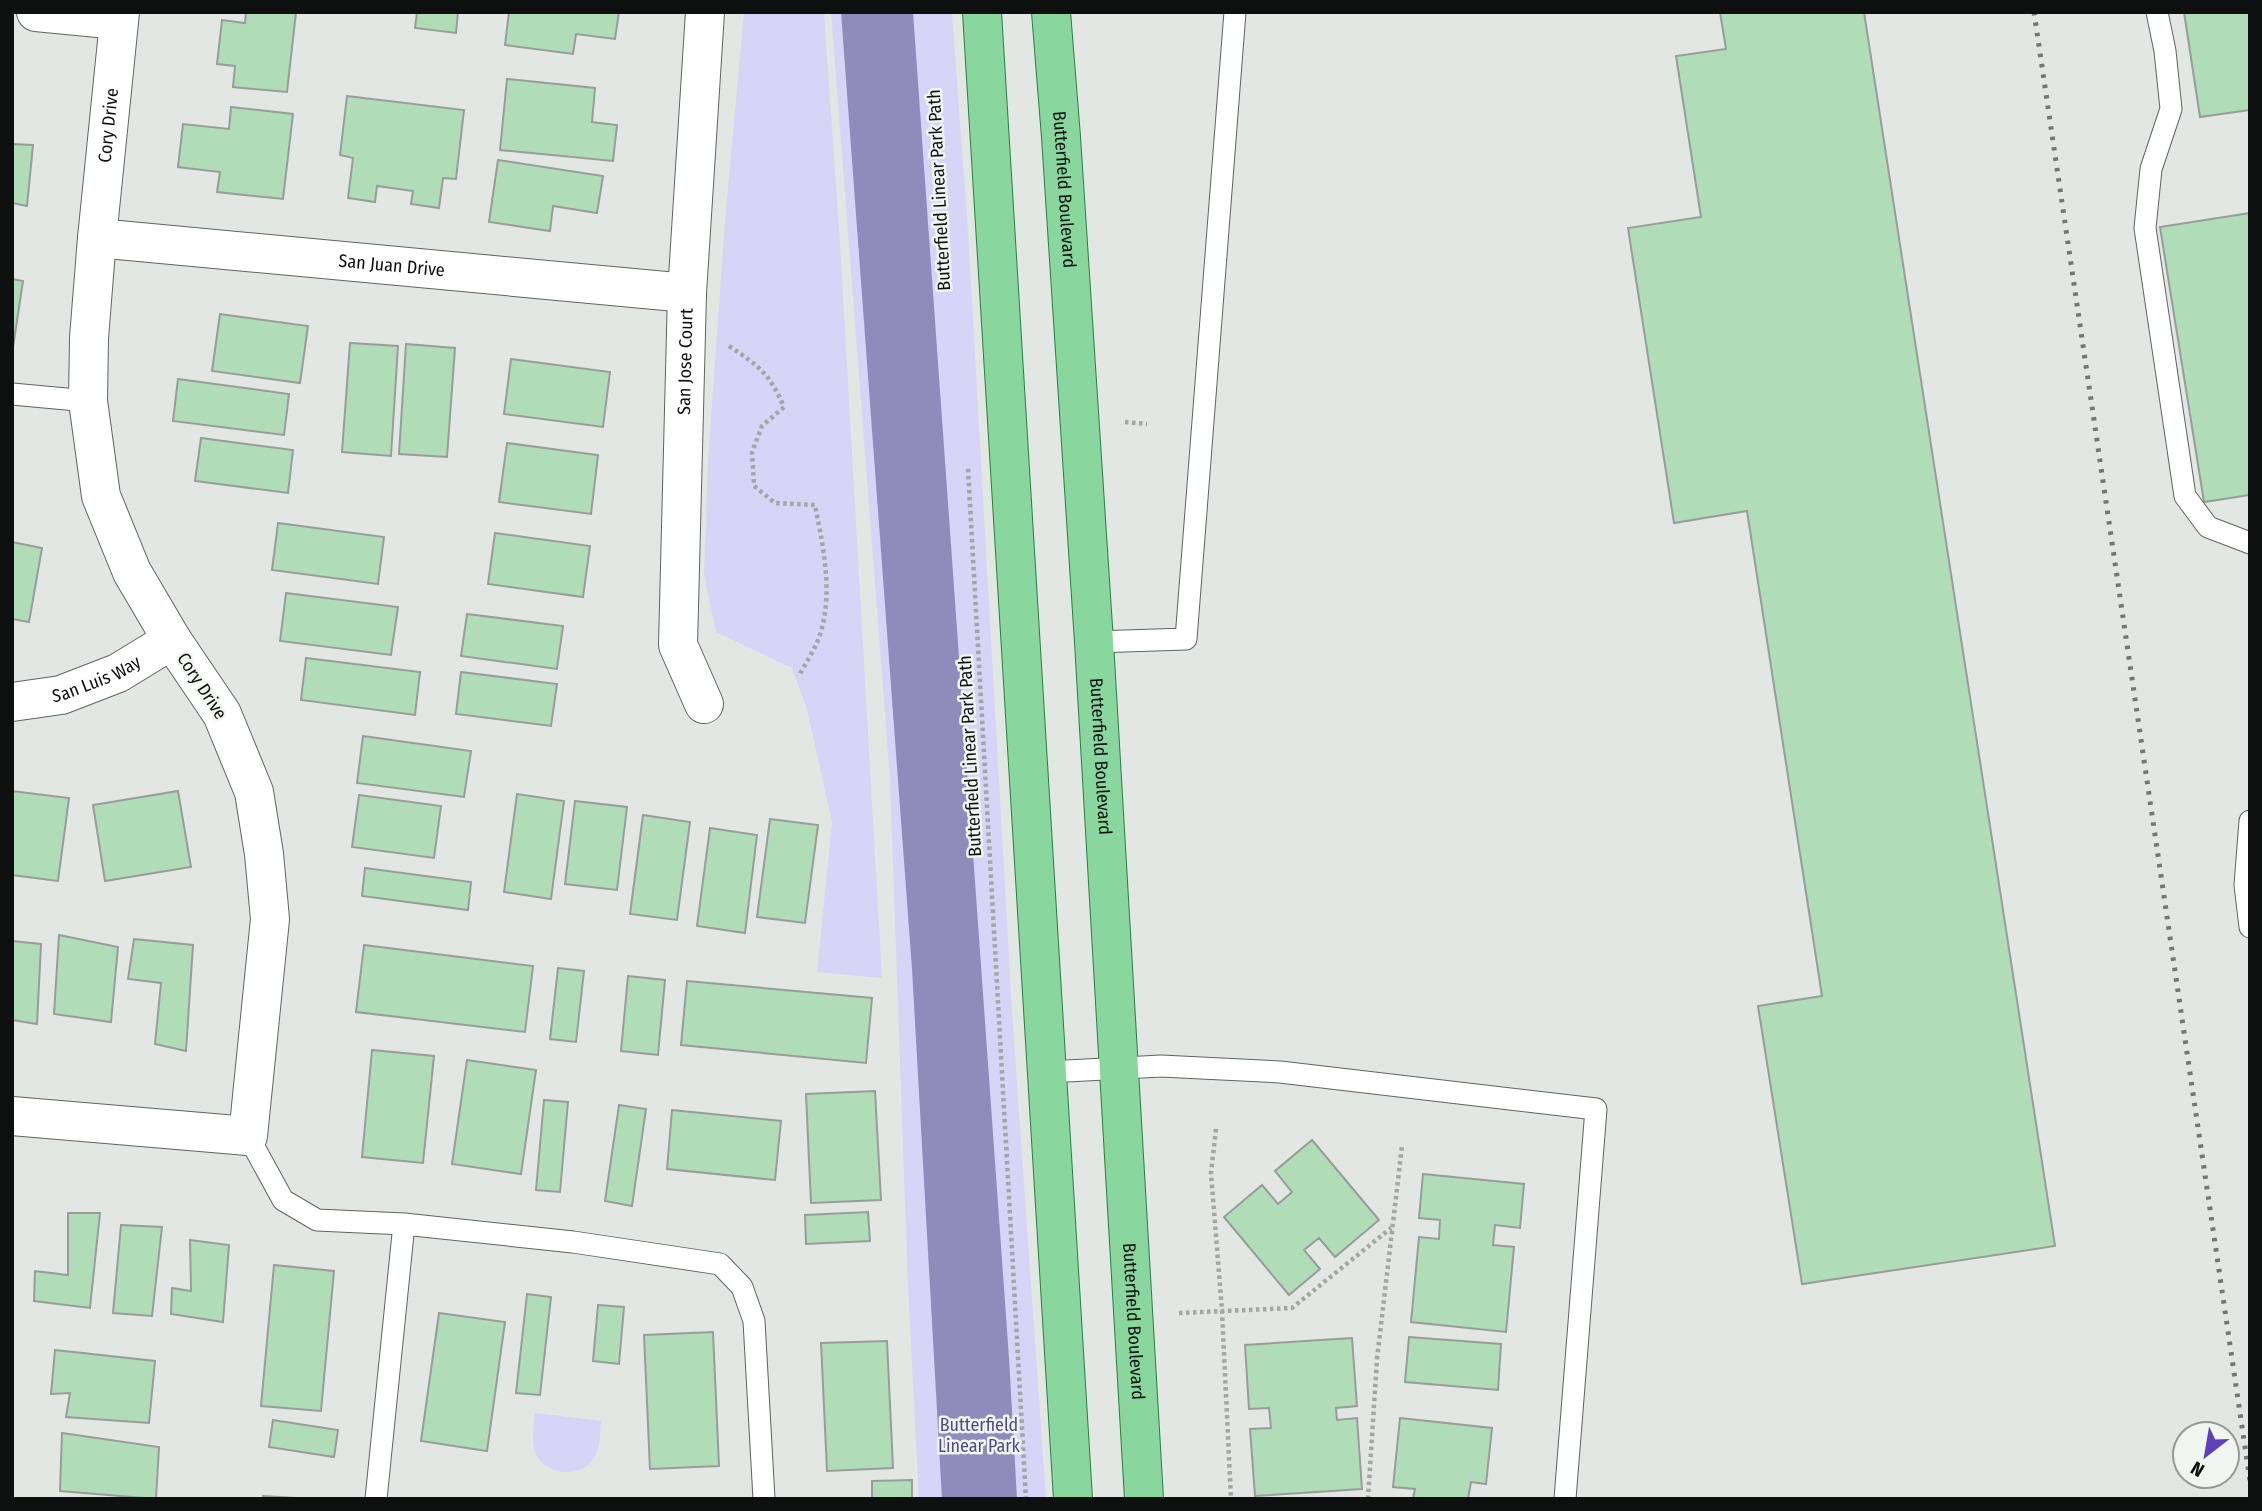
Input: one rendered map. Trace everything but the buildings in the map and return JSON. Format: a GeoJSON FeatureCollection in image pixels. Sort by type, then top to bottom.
{"type":"FeatureCollection","features":[{"type":"Feature","properties":{"kind":"main road"},"geometry":{"type":"LineString","coordinates":[[982,12],[1073,1499]]}},
{"type":"Feature","properties":{"kind":"main road","name":"Butterfield Boulevard"},"geometry":{"type":"LineString","coordinates":[[1051,12],[1094,642],[1144,1499]]}},
{"type":"Feature","properties":{"kind":"street"},"geometry":{"type":"LineString","coordinates":[[36,12],[120,16]]}},
{"type":"Feature","properties":{"kind":"street","name":"San Jose Court"},"geometry":{"type":"LineString","coordinates":[[704,704],[678,645],[687,293],[705,12]]}},
{"type":"Feature","properties":{"kind":"street","name":"Cory Drive"},"geometry":{"type":"LineString","coordinates":[[120,16],[97,238],[89,338],[88,401],[102,496],[132,572],[172,640],[222,714],[254,792],[264,854],[270,919],[248,1136]]}},
{"type":"Feature","properties":{"kind":"street","name":"San Juan Drive"},"geometry":{"type":"LineString","coordinates":[[97,238],[687,293]]}},
{"type":"Feature","properties":{"kind":"street","name":"San Luis Way"},"geometry":{"type":"LineString","coordinates":[[12,702],[61,695],[118,673],[172,640]]}},
{"type":"Feature","properties":{"kind":"street"},"geometry":{"type":"LineString","coordinates":[[12,1116],[248,1136]]}},
{"type":"Feature","properties":{"kind":"lane"},"geometry":{"type":"LineString","coordinates":[[1094,642],[1186,639],[1235,12]]}},
{"type":"Feature","properties":{"kind":"lane"},"geometry":{"type":"LineString","coordinates":[[2157,12],[2165,51],[2171,109],[2151,169],[2145,228],[2185,496],[2208,527],[2250,543]]}},
{"type":"Feature","properties":{"kind":"lane"},"geometry":{"type":"LineString","coordinates":[[12,394],[88,401]]}},
{"type":"Feature","properties":{"kind":"lane"},"geometry":{"type":"LineString","coordinates":[[2250,821],[2245,885],[2250,927]]}},
{"type":"Feature","properties":{"kind":"lane"},"geometry":{"type":"LineString","coordinates":[[1048,1072],[1161,1066],[1280,1072],[1596,1109],[1565,1499]]}},
{"type":"Feature","properties":{"kind":"lane"},"geometry":{"type":"LineString","coordinates":[[248,1136],[283,1200],[317,1220],[404,1224],[573,1242],[720,1264],[742,1287],[754,1321],[764,1499]]}},
{"type":"Feature","properties":{"kind":"lane"},"geometry":{"type":"LineString","coordinates":[[376,1499],[404,1224]]}},
{"type":"Feature","properties":{"kind":"path"},"geometry":{"type":"LineString","coordinates":[[729,346],[753,362],[772,381],[784,407],[762,426],[752,452],[754,486],[775,503],[815,505],[825,557],[825,595],[821,632],[799,676]]}},
{"type":"Feature","properties":{"kind":"path"},"geometry":{"type":"LineString","coordinates":[[1125,422],[1147,424]]}},
{"type":"Feature","properties":{"kind":"path","name":"Butterfield Linear Park Path"},"geometry":{"type":"LineString","coordinates":[[967,468],[1026,1499]]}},
{"type":"Feature","properties":{"kind":"path"},"geometry":{"type":"LineString","coordinates":[[1216,1129],[1211,1173],[1222,1311],[1231,1499]]}},
{"type":"Feature","properties":{"kind":"path"},"geometry":{"type":"LineString","coordinates":[[1368,1499],[1377,1359],[1402,1146]]}},
{"type":"Feature","properties":{"kind":"path"},"geometry":{"type":"LineString","coordinates":[[1178,1313],[1292,1308],[1392,1227]]}},
{"type":"Feature","properties":{"kind":"green space"},"geometry":{"type":"Polygon","coordinates":[[[744,12],[824,12],[840,242],[882,978],[817,972],[832,822],[807,709],[792,668],[716,632],[704,574],[708,461],[725,221],[744,12]]]}},
{"type":"Feature","properties":{"kind":"green space","name":"Butterfield Linear Park"},"geometry":{"type":"Polygon","coordinates":[[[831,12],[952,12],[968,231],[1012,1011],[1046,1499],[919,1499],[908,1288],[890,779],[831,12]]]}},
{"type":"Feature","properties":{"kind":"green space"},"geometry":{"type":"Polygon","coordinates":[[[535,1413],[601,1421],[598,1448],[590,1463],[584,1468],[568,1472],[545,1465],[534,1447],[535,1413]]]}},
{"type":"Feature","properties":{"kind":"shaded area","name":"Butterfield Linear Park"},"geometry":{"type":"Polygon","coordinates":[[[841,12],[913,12],[1017,1499],[942,1499],[912,969],[841,12]]]}},
{"type":"Feature","properties":{"kind":"railway"},"geometry":{"type":"LineString","coordinates":[[2034,12],[2250,1481]]}}]}
